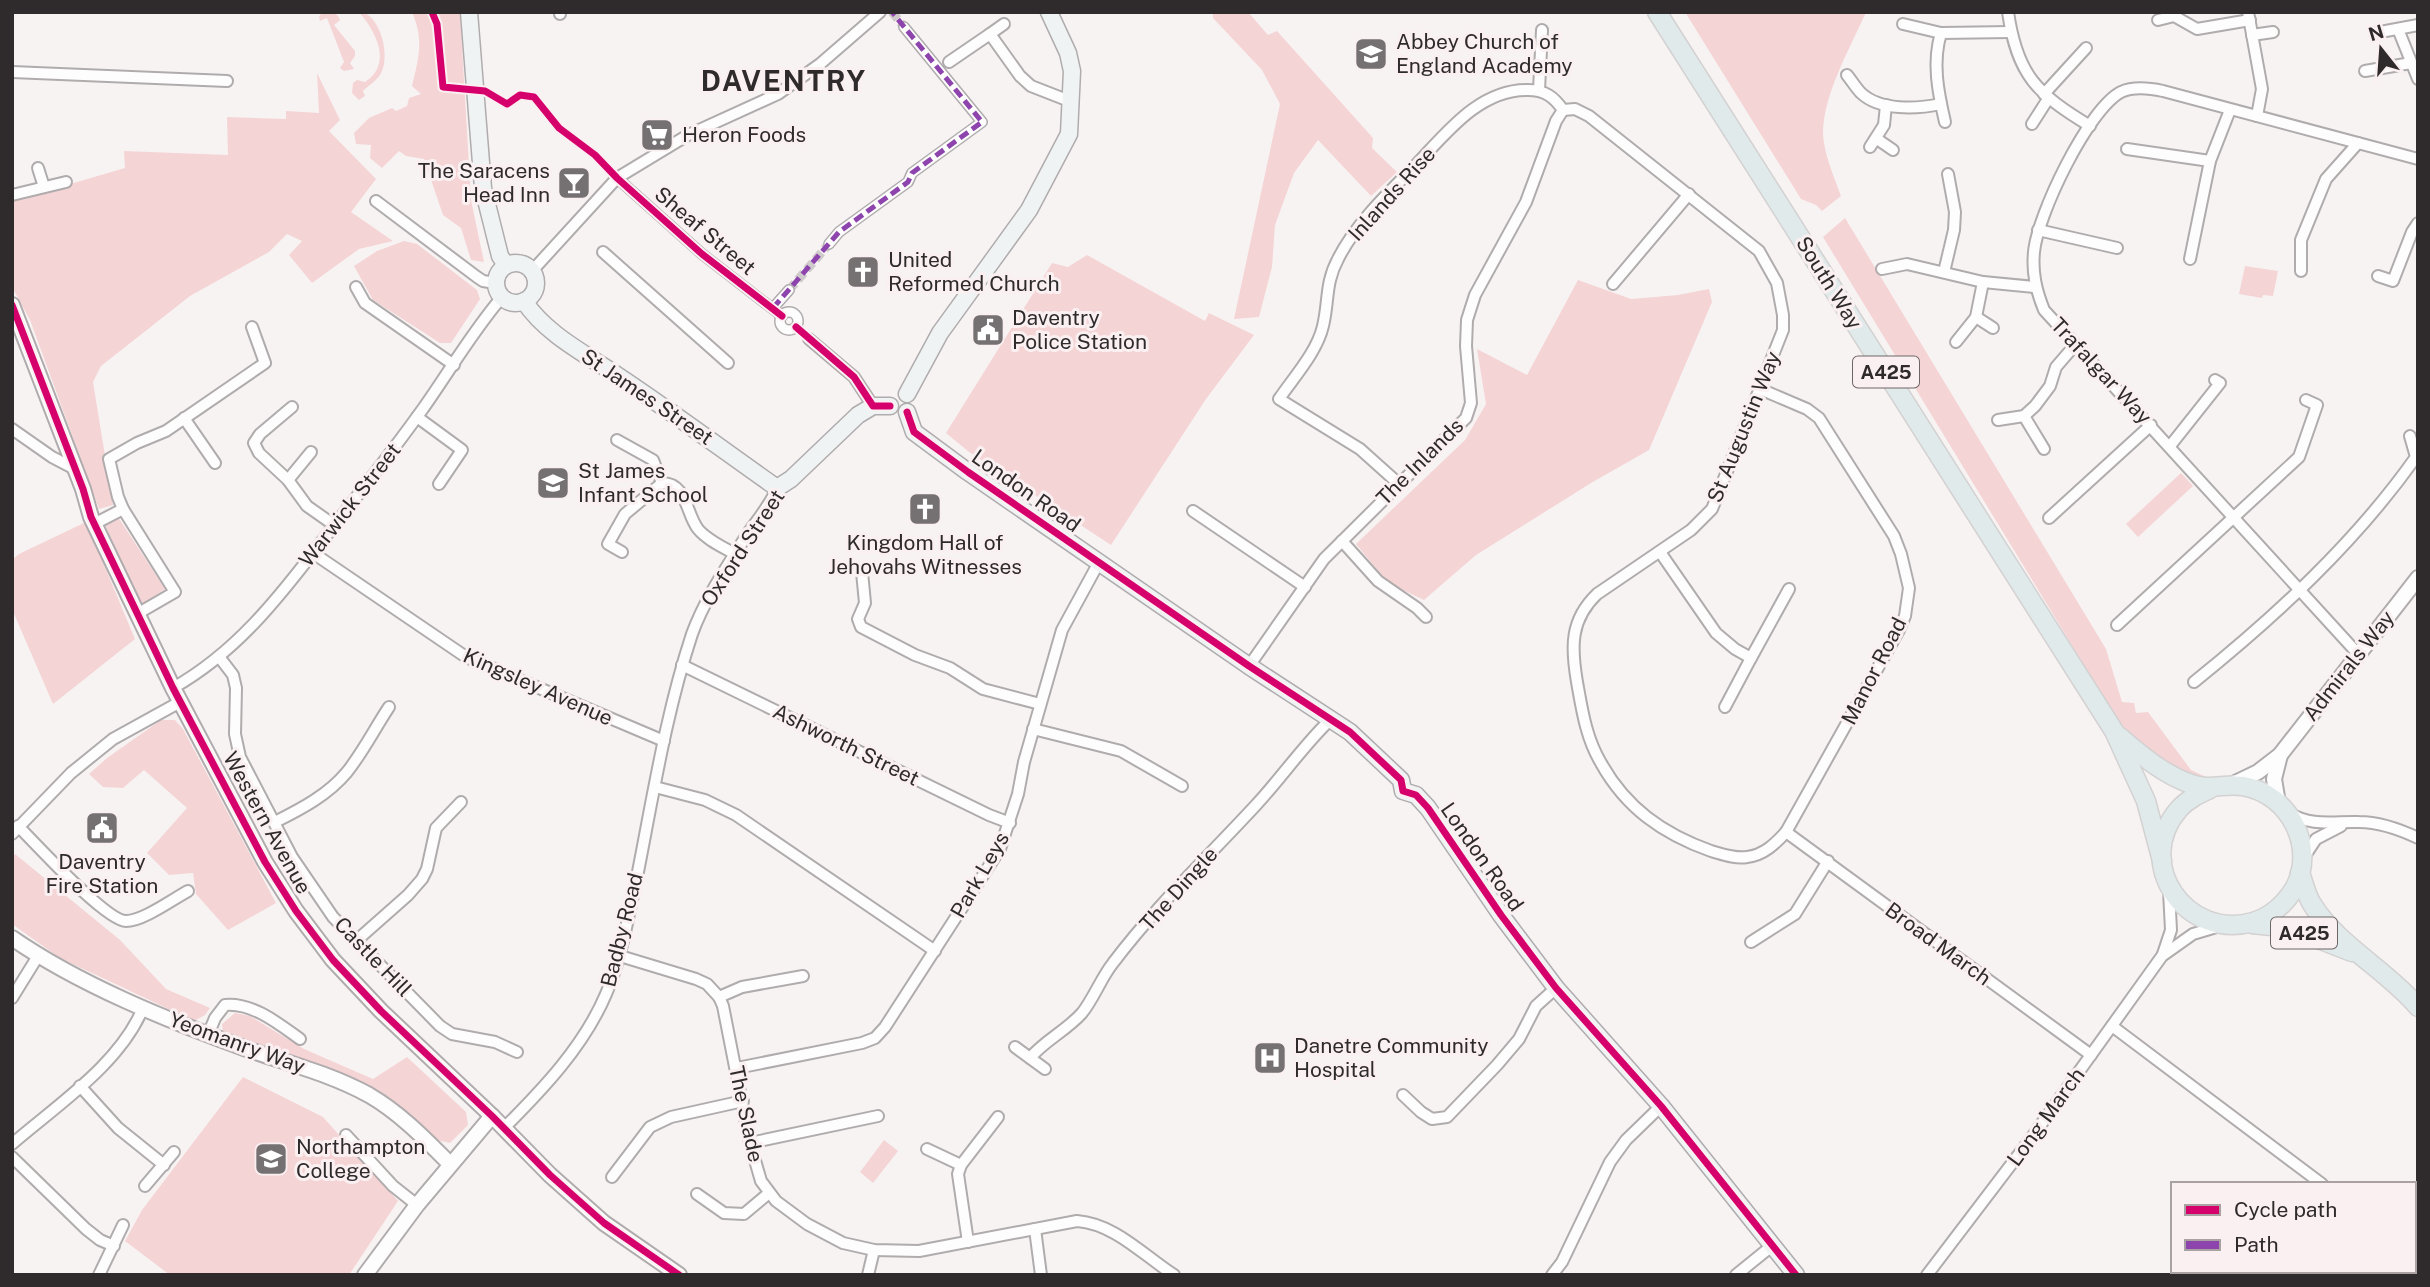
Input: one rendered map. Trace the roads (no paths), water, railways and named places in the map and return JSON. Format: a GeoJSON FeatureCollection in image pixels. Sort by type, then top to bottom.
{"type":"FeatureCollection","features":[{"type":"Feature","properties":{"kind":"main road"},"geometry":{"type":"LineString","coordinates":[[469,12],[483,188],[500,256],[506,265]]}},
{"type":"Feature","properties":{"kind":"main road"},"geometry":{"type":"LineString","coordinates":[[907,394],[940,333],[1029,210],[1069,134],[1072,71],[1068,53],[1049,12]]}},
{"type":"Feature","properties":{"kind":"main road","name":"South Way"},"geometry":{"type":"LineString","coordinates":[[1657,12],[2114,732],[2146,801],[2162,861]]}},
{"type":"Feature","properties":{"kind":"main road"},"geometry":{"type":"LineString","coordinates":[[522,264],[532,271],[535,286],[531,296],[524,301],[513,302],[499,290],[498,272],[506,265],[522,264]]}},
{"type":"Feature","properties":{"kind":"main road","name":"St James Street"},"geometry":{"type":"LineString","coordinates":[[524,301],[532,313],[585,355],[622,378],[777,488]]}},
{"type":"Feature","properties":{"kind":"main road"},"geometry":{"type":"LineString","coordinates":[[900,392],[907,394],[912,405],[907,412],[896,413],[890,406],[894,394],[900,392]]}},
{"type":"Feature","properties":{"kind":"main road"},"geometry":{"type":"LineString","coordinates":[[873,407],[890,406]]}},
{"type":"Feature","properties":{"kind":"main road","name":"Oxford Street"},"geometry":{"type":"LineString","coordinates":[[777,488],[791,479],[858,415],[873,407]]}},
{"type":"Feature","properties":{"kind":"main road","name":"London Road"},"geometry":{"type":"LineString","coordinates":[[907,412],[915,432],[1098,564],[1350,732],[1401,780],[1403,791],[1416,795],[1428,808],[1501,915],[1556,988],[1661,1106],[1796,1275]]}},
{"type":"Feature","properties":{"kind":"main road","name":"South Way"},"geometry":{"type":"LineString","coordinates":[[2114,732],[2168,774],[2210,789]]}},
{"type":"Feature","properties":{"kind":"main road"},"geometry":{"type":"LineString","coordinates":[[2231,785],[2256,790],[2283,807],[2299,835],[2301,867],[2294,888],[2273,913],[2243,925],[2206,921],[2190,912],[2177,900],[2168,884],[2162,861],[2163,842],[2179,809],[2210,789],[2231,785]]}},
{"type":"Feature","properties":{"kind":"main road","name":"A425"},"geometry":{"type":"LineString","coordinates":[[2301,867],[2309,898],[2316,910],[2362,957],[2418,1007]]}},
{"type":"Feature","properties":{"kind":"main road","name":"A425"},"geometry":{"type":"LineString","coordinates":[[2243,925],[2266,924],[2290,928],[2362,957]]}},
{"type":"Feature","properties":{"kind":"street"},"geometry":{"type":"LineString","coordinates":[[532,271],[617,178],[688,135],[778,94],[820,64],[880,12]]}},
{"type":"Feature","properties":{"kind":"street"},"geometry":{"type":"LineString","coordinates":[[2008,12],[2011,32],[2022,66],[2046,96],[2090,126]]}},
{"type":"Feature","properties":{"kind":"street"},"geometry":{"type":"LineString","coordinates":[[2158,20],[2174,16],[2197,29],[2249,16],[2262,89],[2257,116]]}},
{"type":"Feature","properties":{"kind":"street"},"geometry":{"type":"LineString","coordinates":[[950,62],[1004,24]]}},
{"type":"Feature","properties":{"kind":"street"},"geometry":{"type":"LineString","coordinates":[[1903,24],[1941,33],[2011,32]]}},
{"type":"Feature","properties":{"kind":"street"},"geometry":{"type":"LineString","coordinates":[[2375,33],[2418,25]]}},
{"type":"Feature","properties":{"kind":"street"},"geometry":{"type":"LineString","coordinates":[[829,244],[839,232],[908,183],[912,173],[982,122],[904,27]]}},
{"type":"Feature","properties":{"kind":"street"},"geometry":{"type":"LineString","coordinates":[[2398,29],[2418,79]]}},
{"type":"Feature","properties":{"kind":"street"},"geometry":{"type":"LineString","coordinates":[[1542,30],[1539,90],[1556,100],[1563,110],[1575,109],[1589,116],[1689,194],[1613,284]]}},
{"type":"Feature","properties":{"kind":"street"},"geometry":{"type":"LineString","coordinates":[[2252,35],[2273,32]]}},
{"type":"Feature","properties":{"kind":"street"},"geometry":{"type":"LineString","coordinates":[[1941,33],[1936,67],[1945,122]]}},
{"type":"Feature","properties":{"kind":"street"},"geometry":{"type":"LineString","coordinates":[[990,34],[1020,76],[1031,86],[1072,103]]}},
{"type":"Feature","properties":{"kind":"street"},"geometry":{"type":"LineString","coordinates":[[2032,124],[2046,96],[2086,48]]}},
{"type":"Feature","properties":{"kind":"street"},"geometry":{"type":"LineString","coordinates":[[2365,71],[2411,62]]}},
{"type":"Feature","properties":{"kind":"street"},"geometry":{"type":"LineString","coordinates":[[12,72],[227,81]]}},
{"type":"Feature","properties":{"kind":"street"},"geometry":{"type":"LineString","coordinates":[[1847,75],[1862,94],[1886,105],[1927,107],[1941,104]]}},
{"type":"Feature","properties":{"kind":"street","name":"Trafalgar Way"},"geometry":{"type":"LineString","coordinates":[[2359,655],[2044,310],[2035,287],[2034,250],[2038,230],[2068,160],[2104,105],[2122,92],[2143,87],[2417,157]]}},
{"type":"Feature","properties":{"kind":"street","name":"Inlands Rise"},"geometry":{"type":"LineString","coordinates":[[1399,484],[1360,449],[1279,399],[1317,342],[1323,326],[1328,283],[1338,258],[1367,217],[1467,113],[1501,94],[1539,90]]}},
{"type":"Feature","properties":{"kind":"street"},"geometry":{"type":"LineString","coordinates":[[1886,105],[1884,125],[1874,143],[1893,150]]}},
{"type":"Feature","properties":{"kind":"street","name":"The Inlands"},"geometry":{"type":"LineString","coordinates":[[1249,666],[1324,559],[1466,418],[1471,403],[1466,346],[1467,320],[1479,286],[1526,202],[1556,121],[1563,110]]}},
{"type":"Feature","properties":{"kind":"street"},"geometry":{"type":"LineString","coordinates":[[2190,259],[2210,162],[2230,110]]}},
{"type":"Feature","properties":{"kind":"street"},"geometry":{"type":"LineString","coordinates":[[2301,271],[2301,240],[2326,179],[2358,143]]}},
{"type":"Feature","properties":{"kind":"street"},"geometry":{"type":"LineString","coordinates":[[2127,149],[2210,162]]}},
{"type":"Feature","properties":{"kind":"street"},"geometry":{"type":"LineString","coordinates":[[38,168],[44,187]]}},
{"type":"Feature","properties":{"kind":"street"},"geometry":{"type":"LineString","coordinates":[[1944,272],[1954,230],[1955,212],[1948,174]]}},
{"type":"Feature","properties":{"kind":"street","name":"Sheaf Street"},"geometry":{"type":"LineString","coordinates":[[617,178],[702,254],[782,316],[779,319],[781,325],[787,330],[796,327],[809,339]]}},
{"type":"Feature","properties":{"kind":"street"},"geometry":{"type":"LineString","coordinates":[[12,195],[66,182]]}},
{"type":"Feature","properties":{"kind":"street","name":"St Augustin Way"},"geometry":{"type":"LineString","coordinates":[[1689,194],[1759,251],[1777,283],[1783,330],[1712,509],[1697,525],[1597,594],[1586,605],[1579,616],[1573,643],[1574,659],[1589,739],[1609,776],[1656,826],[1671,835],[1724,855],[1745,858],[1776,844],[1786,832]]}},
{"type":"Feature","properties":{"kind":"street"},"geometry":{"type":"LineString","coordinates":[[376,201],[477,277],[499,290]]}},
{"type":"Feature","properties":{"kind":"street"},"geometry":{"type":"LineString","coordinates":[[2378,276],[2393,281],[2418,223]]}},
{"type":"Feature","properties":{"kind":"street"},"geometry":{"type":"LineString","coordinates":[[2038,230],[2117,248]]}},
{"type":"Feature","properties":{"kind":"street"},"geometry":{"type":"LineString","coordinates":[[603,252],[728,363]]}},
{"type":"Feature","properties":{"kind":"street"},"geometry":{"type":"LineString","coordinates":[[1882,269],[1907,264],[1983,282],[2035,287]]}},
{"type":"Feature","properties":{"kind":"street"},"geometry":{"type":"LineString","coordinates":[[1955,342],[1976,317],[1983,282]]}},
{"type":"Feature","properties":{"kind":"street"},"geometry":{"type":"LineString","coordinates":[[356,287],[365,303],[454,365]]}},
{"type":"Feature","properties":{"kind":"street","name":"Warwick Street"},"geometry":{"type":"LineString","coordinates":[[173,688],[220,657],[253,626],[313,554],[454,365],[499,290]]}},
{"type":"Feature","properties":{"kind":"street"},"geometry":{"type":"LineString","coordinates":[[773,308],[789,290]]}},
{"type":"Feature","properties":{"kind":"street","name":"Western Avenue"},"geometry":{"type":"LineString","coordinates":[[12,305],[94,524],[180,702],[265,862],[296,911],[333,960],[381,1011],[550,1175],[604,1223],[679,1275]]}},
{"type":"Feature","properties":{"kind":"street"},"geometry":{"type":"LineString","coordinates":[[1976,317],[1993,328]]}},
{"type":"Feature","properties":{"kind":"street"},"geometry":{"type":"LineString","coordinates":[[137,614],[175,592],[118,497],[109,459],[166,430],[265,363],[252,327]]}},
{"type":"Feature","properties":{"kind":"street"},"geometry":{"type":"LineString","coordinates":[[809,339],[854,377],[873,407]]}},
{"type":"Feature","properties":{"kind":"street"},"geometry":{"type":"LineString","coordinates":[[1998,420],[2024,416],[2044,397],[2056,367],[2075,345]]}},
{"type":"Feature","properties":{"kind":"street"},"geometry":{"type":"LineString","coordinates":[[2170,446],[2220,383],[2215,380]]}},
{"type":"Feature","properties":{"kind":"street","name":"Manor Road"},"geometry":{"type":"LineString","coordinates":[[1760,389],[1796,404],[1819,418],[1894,536],[1909,588],[1905,616],[1899,631],[1786,832]]}},
{"type":"Feature","properties":{"kind":"street"},"geometry":{"type":"LineString","coordinates":[[2118,625],[2299,457],[2317,405],[2306,400]]}},
{"type":"Feature","properties":{"kind":"street"},"geometry":{"type":"LineString","coordinates":[[292,407],[260,434],[254,443],[259,453],[288,480],[307,506],[334,525]]}},
{"type":"Feature","properties":{"kind":"street"},"geometry":{"type":"LineString","coordinates":[[2024,416],[2044,449]]}},
{"type":"Feature","properties":{"kind":"street"},"geometry":{"type":"LineString","coordinates":[[417,417],[462,450],[439,484]]}},
{"type":"Feature","properties":{"kind":"street"},"geometry":{"type":"LineString","coordinates":[[184,418],[215,463]]}},
{"type":"Feature","properties":{"kind":"street"},"geometry":{"type":"LineString","coordinates":[[2049,518],[2151,425]]}},
{"type":"Feature","properties":{"kind":"street"},"geometry":{"type":"LineString","coordinates":[[12,429],[75,470]]}},
{"type":"Feature","properties":{"kind":"street"},"geometry":{"type":"LineString","coordinates":[[2194,681],[2234,650],[2362,527],[2416,457],[2410,436]]}},
{"type":"Feature","properties":{"kind":"street"},"geometry":{"type":"LineString","coordinates":[[617,440],[653,460],[662,483]]}},
{"type":"Feature","properties":{"kind":"street"},"geometry":{"type":"LineString","coordinates":[[288,480],[311,452]]}},
{"type":"Feature","properties":{"kind":"street"},"geometry":{"type":"LineString","coordinates":[[622,552],[608,544],[625,513],[662,483]]}},
{"type":"Feature","properties":{"kind":"street"},"geometry":{"type":"LineString","coordinates":[[662,483],[674,486],[683,495],[698,528],[706,537],[735,554]]}},
{"type":"Feature","properties":{"kind":"street","name":"Oxford Street"},"geometry":{"type":"LineString","coordinates":[[664,741],[682,665],[705,603],[772,500],[777,488]]}},
{"type":"Feature","properties":{"kind":"street"},"geometry":{"type":"LineString","coordinates":[[94,524],[124,509]]}},
{"type":"Feature","properties":{"kind":"street"},"geometry":{"type":"LineString","coordinates":[[1193,511],[1305,587]]}},
{"type":"Feature","properties":{"kind":"street"},"geometry":{"type":"LineString","coordinates":[[1342,541],[1378,581],[1426,617]]}},
{"type":"Feature","properties":{"kind":"street"},"geometry":{"type":"LineString","coordinates":[[1660,552],[1716,633],[1751,658]]}},
{"type":"Feature","properties":{"kind":"street","name":"Kingsley Avenue"},"geometry":{"type":"LineString","coordinates":[[313,554],[466,657],[664,741]]}},
{"type":"Feature","properties":{"kind":"street","name":"Park Leys"},"geometry":{"type":"LineString","coordinates":[[737,1068],[862,1043],[875,1038],[906,996],[993,859],[1010,823],[1033,729],[1062,630],[1098,564]]}},
{"type":"Feature","properties":{"kind":"street"},"geometry":{"type":"LineString","coordinates":[[862,572],[865,603],[858,619],[861,627],[915,655],[950,668],[983,689],[1040,704]]}},
{"type":"Feature","properties":{"kind":"street","name":"Admirals Way"},"geometry":{"type":"LineString","coordinates":[[2231,785],[2258,772],[2280,755],[2418,578]]}},
{"type":"Feature","properties":{"kind":"street"},"geometry":{"type":"LineString","coordinates":[[1725,707],[1789,589]]}},
{"type":"Feature","properties":{"kind":"street","name":"Castle Hill"},"geometry":{"type":"LineString","coordinates":[[220,657],[233,675],[236,688],[235,734],[240,757],[292,857],[318,898],[356,941],[440,1026],[452,1034],[495,1042],[517,1052]]}},
{"type":"Feature","properties":{"kind":"street","name":"Ashworth Street"},"geometry":{"type":"LineString","coordinates":[[682,665],[989,816],[1010,823]]}},
{"type":"Feature","properties":{"kind":"street"},"geometry":{"type":"LineString","coordinates":[[180,702],[113,739],[71,773],[15,830],[116,920],[137,919],[188,891]]}},
{"type":"Feature","properties":{"kind":"street"},"geometry":{"type":"LineString","coordinates":[[275,822],[303,808],[332,787],[348,771],[389,707]]}},
{"type":"Feature","properties":{"kind":"street","name":"The Dingle"},"geometry":{"type":"LineString","coordinates":[[1030,1058],[1042,1044],[1069,1027],[1084,1010],[1112,964],[1183,881],[1259,802],[1328,719]]}},
{"type":"Feature","properties":{"kind":"street"},"geometry":{"type":"LineString","coordinates":[[1033,729],[1121,751],[1182,786]]}},
{"type":"Feature","properties":{"kind":"street","name":"Badby Road"},"geometry":{"type":"LineString","coordinates":[[504,1128],[550,1080],[575,1048],[606,995],[620,956],[664,741]]}},
{"type":"Feature","properties":{"kind":"street"},"geometry":{"type":"LineString","coordinates":[[2280,755],[2274,779],[2283,807],[2309,822],[2357,821],[2397,828],[2418,838]]}},
{"type":"Feature","properties":{"kind":"street"},"geometry":{"type":"LineString","coordinates":[[655,787],[705,800],[736,815],[935,951]]}},
{"type":"Feature","properties":{"kind":"street"},"geometry":{"type":"LineString","coordinates":[[356,941],[422,879],[427,869],[436,828],[461,802]]}},
{"type":"Feature","properties":{"kind":"street"},"geometry":{"type":"LineString","coordinates":[[2301,867],[2309,847],[2323,834],[2357,821]]}},
{"type":"Feature","properties":{"kind":"street","name":"Broad March"},"geometry":{"type":"LineString","coordinates":[[1786,832],[2091,1055]]}},
{"type":"Feature","properties":{"kind":"street"},"geometry":{"type":"LineString","coordinates":[[1751,942],[1795,914],[1828,861]]}},
{"type":"Feature","properties":{"kind":"street","name":"Long March"},"geometry":{"type":"LineString","coordinates":[[2162,956],[2172,920],[2168,884]]}},
{"type":"Feature","properties":{"kind":"street","name":"Long March"},"geometry":{"type":"LineString","coordinates":[[1927,1275],[2032,1137],[2162,956],[2193,934],[2224,925]]}},
{"type":"Feature","properties":{"kind":"street","name":"Yeomanry Way"},"geometry":{"type":"LineString","coordinates":[[12,938],[38,956],[143,1008],[208,1035],[309,1068],[371,1096],[403,1119],[450,1164]]}},
{"type":"Feature","properties":{"kind":"street"},"geometry":{"type":"LineString","coordinates":[[12,998],[38,956]]}},
{"type":"Feature","properties":{"kind":"street"},"geometry":{"type":"LineString","coordinates":[[620,956],[696,979],[707,984],[719,997],[742,988],[803,976]]}},
{"type":"Feature","properties":{"kind":"street"},"geometry":{"type":"LineString","coordinates":[[1403,1095],[1432,1119],[1447,1117],[1519,1039],[1536,1006],[1556,988]]}},
{"type":"Feature","properties":{"kind":"street","name":"The Slade"},"geometry":{"type":"LineString","coordinates":[[719,997],[737,1068],[750,1143],[761,1181],[769,1193],[789,1212],[844,1243],[874,1250],[919,1251],[1035,1228],[1077,1222],[1093,1223],[1105,1228],[1174,1275]]}},
{"type":"Feature","properties":{"kind":"street"},"geometry":{"type":"LineString","coordinates":[[208,1035],[215,1017],[225,1005],[238,1004],[267,1017],[300,1039]]}},
{"type":"Feature","properties":{"kind":"street"},"geometry":{"type":"LineString","coordinates":[[12,1144],[102,1067],[124,1043],[143,1008]]}},
{"type":"Feature","properties":{"kind":"street"},"geometry":{"type":"LineString","coordinates":[[2112,1026],[2319,1182]]}},
{"type":"Feature","properties":{"kind":"street"},"geometry":{"type":"LineString","coordinates":[[1015,1047],[1045,1069]]}},
{"type":"Feature","properties":{"kind":"street"},"geometry":{"type":"LineString","coordinates":[[80,1086],[118,1128],[164,1165]]}},
{"type":"Feature","properties":{"kind":"street"},"geometry":{"type":"LineString","coordinates":[[612,1177],[650,1127],[671,1117],[743,1101]]}},
{"type":"Feature","properties":{"kind":"street"},"geometry":{"type":"LineString","coordinates":[[1552,1275],[1563,1262],[1610,1162],[1626,1140],[1661,1106]]}},
{"type":"Feature","properties":{"kind":"street"},"geometry":{"type":"LineString","coordinates":[[365,1275],[417,1205],[492,1116]]}},
{"type":"Feature","properties":{"kind":"street"},"geometry":{"type":"LineString","coordinates":[[750,1143],[878,1116]]}},
{"type":"Feature","properties":{"kind":"street"},"geometry":{"type":"LineString","coordinates":[[968,1242],[958,1174],[961,1165],[998,1117]]}},
{"type":"Feature","properties":{"kind":"street"},"geometry":{"type":"LineString","coordinates":[[346,1135],[393,1186],[417,1205]]}},
{"type":"Feature","properties":{"kind":"street"},"geometry":{"type":"LineString","coordinates":[[927,1149],[961,1165]]}},
{"type":"Feature","properties":{"kind":"street"},"geometry":{"type":"LineString","coordinates":[[145,1186],[174,1152]]}},
{"type":"Feature","properties":{"kind":"street"},"geometry":{"type":"LineString","coordinates":[[12,1157],[86,1229],[100,1240],[114,1246]]}},
{"type":"Feature","properties":{"kind":"street"},"geometry":{"type":"LineString","coordinates":[[698,1194],[724,1213],[744,1214],[769,1193]]}},
{"type":"Feature","properties":{"kind":"street"},"geometry":{"type":"LineString","coordinates":[[99,1275],[123,1225]]}},
{"type":"Feature","properties":{"kind":"street"},"geometry":{"type":"LineString","coordinates":[[1035,1228],[1041,1275]]}},
{"type":"Feature","properties":{"kind":"street"},"geometry":{"type":"LineString","coordinates":[[1736,1275],[1773,1245]]}},
{"type":"Feature","properties":{"kind":"street"},"geometry":{"type":"LineString","coordinates":[[868,1275],[874,1250]]}},
{"type":"Feature","properties":{"kind":"tunnel"},"geometry":{"type":"LineString","coordinates":[[892,12],[904,27]]}},
{"type":"Feature","properties":{"kind":"tunnel"},"geometry":{"type":"LineString","coordinates":[[789,290],[829,244]]}},
{"type":"Feature","properties":{"kind":"place","name":"Abbey Church of England Academy"},"geometry":{"type":"Point","coordinates":[1371,54]}},
{"type":"Feature","properties":{"kind":"place","name":"Heron Foods"},"geometry":{"type":"Point","coordinates":[657,135]}},
{"type":"Feature","properties":{"kind":"place","name":"The Saracens Head Inn"},"geometry":{"type":"Point","coordinates":[574,183]}},
{"type":"Feature","properties":{"kind":"place","name":"United Reformed Church"},"geometry":{"type":"Point","coordinates":[863,272]}},
{"type":"Feature","properties":{"kind":"place","name":"Daventry Police Station"},"geometry":{"type":"Point","coordinates":[988,330]}},
{"type":"Feature","properties":{"kind":"place","name":"St James Infant School"},"geometry":{"type":"Point","coordinates":[553,483]}},
{"type":"Feature","properties":{"kind":"place","name":"Kingdom Hall of Jehovahs Witnesses"},"geometry":{"type":"Point","coordinates":[925,509]}},
{"type":"Feature","properties":{"kind":"place","name":"Daventry Fire Station"},"geometry":{"type":"Point","coordinates":[102,828]}},
{"type":"Feature","properties":{"kind":"place","name":"Danetre Community Hospital"},"geometry":{"type":"Point","coordinates":[1270,1058]}},
{"type":"Feature","properties":{"kind":"place","name":"Northampton College"},"geometry":{"type":"Point","coordinates":[271,1159]}},
{"type":"Feature","properties":{"kind":"district","name":"DAVENTRY"},"geometry":{"type":"Point","coordinates":[784,81]}}]}
